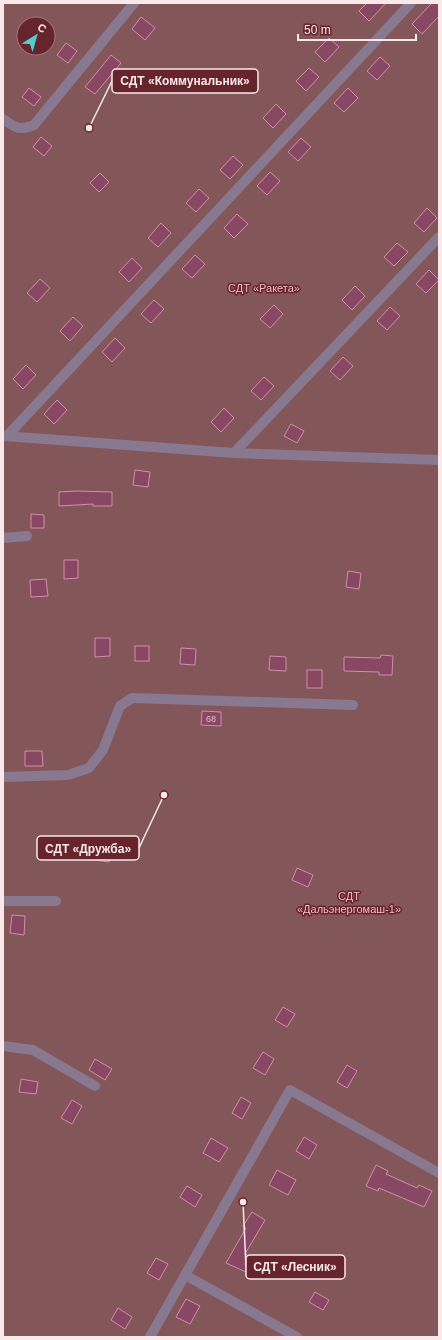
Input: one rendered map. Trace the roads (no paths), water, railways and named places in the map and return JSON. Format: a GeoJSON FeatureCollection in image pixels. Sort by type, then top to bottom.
{"type":"FeatureCollection","features":[{"type":"Feature","properties":{"kind":"lane"},"geometry":{"type":"LineString","coordinates":[[3,120],[15,128],[24,129],[34,125],[134,3]]}},
{"type":"Feature","properties":{"kind":"lane"},"geometry":{"type":"LineString","coordinates":[[5,436],[411,3]]}},
{"type":"Feature","properties":{"kind":"lane"},"geometry":{"type":"LineString","coordinates":[[234,453],[439,237]]}},
{"type":"Feature","properties":{"kind":"lane"},"geometry":{"type":"LineString","coordinates":[[5,436],[234,453],[439,460]]}},
{"type":"Feature","properties":{"kind":"lane"},"geometry":{"type":"LineString","coordinates":[[3,538],[27,536]]}},
{"type":"Feature","properties":{"kind":"lane"},"geometry":{"type":"LineString","coordinates":[[3,778],[68,776],[89,768],[103,750],[120,706],[132,698],[353,705]]}},
{"type":"Feature","properties":{"kind":"lane"},"geometry":{"type":"LineString","coordinates":[[3,901],[56,901]]}},
{"type":"Feature","properties":{"kind":"lane"},"geometry":{"type":"LineString","coordinates":[[3,1046],[33,1050],[96,1086]]}},
{"type":"Feature","properties":{"kind":"lane"},"geometry":{"type":"LineString","coordinates":[[150,1337],[290,1090],[439,1173]]}},
{"type":"Feature","properties":{"kind":"lane"},"geometry":{"type":"LineString","coordinates":[[185,1275],[297,1337]]}},
{"type":"Feature","properties":{"kind":"place","name":"СДТ «Коммунальник»"},"geometry":{"type":"Point","coordinates":[89,128]}},
{"type":"Feature","properties":{"kind":"place","name":"СДТ «Дружба»"},"geometry":{"type":"Point","coordinates":[164,795]}},
{"type":"Feature","properties":{"kind":"place","name":"СДТ «Лесник»"},"geometry":{"type":"Point","coordinates":[243,1202]}},
{"type":"Feature","properties":{"kind":"park label","name":"СДТ «Ракета»"},"geometry":{"type":"Point","coordinates":[264,288]}},
{"type":"Feature","properties":{"kind":"park label","name":"СДТ «Дальэнергомаш-1»"},"geometry":{"type":"Point","coordinates":[349,902]}}]}
